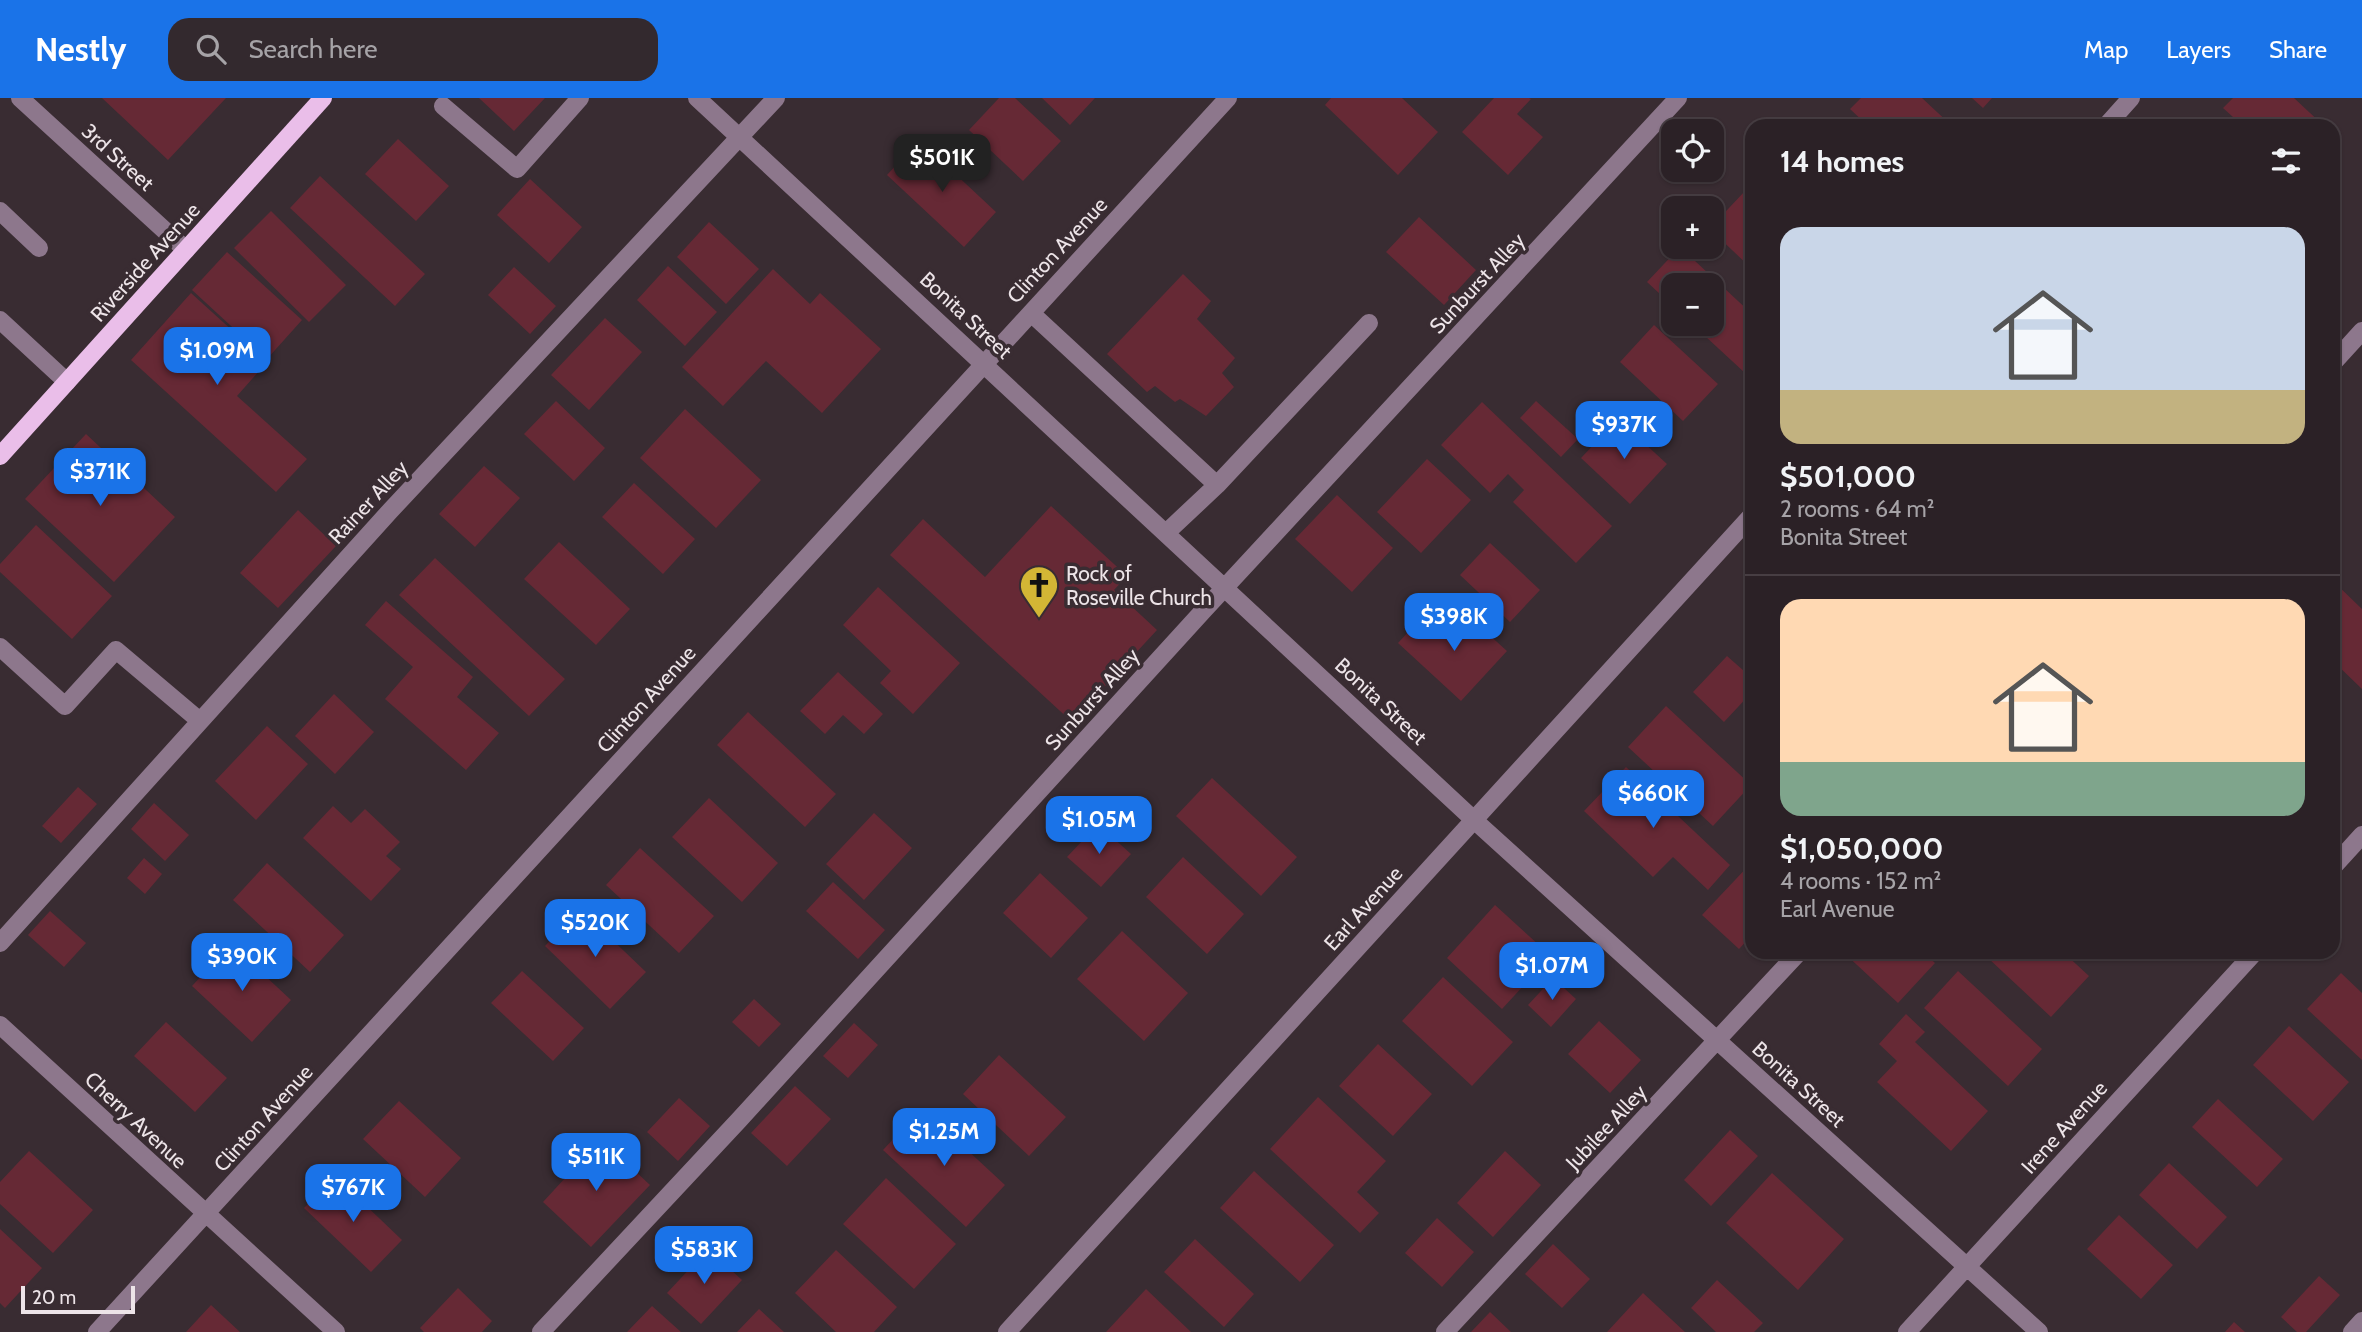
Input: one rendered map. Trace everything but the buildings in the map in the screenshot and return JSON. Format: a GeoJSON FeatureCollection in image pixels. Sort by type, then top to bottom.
{"type":"FeatureCollection","features":[{"type":"Feature","properties":{"kind":"main road","name":"Riverside Avenue"},"geometry":{"type":"LineString","coordinates":[[0,456],[323,98]]}},
{"type":"Feature","properties":{"kind":"street","name":"3rd Street"},"geometry":{"type":"LineString","coordinates":[[20,98],[186,250]]}},
{"type":"Feature","properties":{"kind":"street"},"geometry":{"type":"LineString","coordinates":[[443,106],[517,169],[580,98]]}},
{"type":"Feature","properties":{"kind":"street","name":"Bonita Street"},"geometry":{"type":"LineString","coordinates":[[697,98],[1474,820],[2039,1332]]}},
{"type":"Feature","properties":{"kind":"street","name":"Rainer Alley"},"geometry":{"type":"LineString","coordinates":[[0,943],[390,511],[776,98]]}},
{"type":"Feature","properties":{"kind":"street","name":"Clinton Avenue"},"geometry":{"type":"LineString","coordinates":[[97,1332],[1228,98]]}},
{"type":"Feature","properties":{"kind":"street","name":"Sunburst Alley"},"geometry":{"type":"LineString","coordinates":[[541,1332],[1678,98]]}},
{"type":"Feature","properties":{"kind":"street"},"geometry":{"type":"LineString","coordinates":[[2112,119],[2131,98]]}},
{"type":"Feature","properties":{"kind":"street"},"geometry":{"type":"LineString","coordinates":[[0,211],[39,248]]}},
{"type":"Feature","properties":{"kind":"street"},"geometry":{"type":"LineString","coordinates":[[1031,313],[1217,485]]}},
{"type":"Feature","properties":{"kind":"street"},"geometry":{"type":"LineString","coordinates":[[0,320],[67,383]]}},
{"type":"Feature","properties":{"kind":"street"},"geometry":{"type":"LineString","coordinates":[[1167,533],[1217,485],[1369,323]]}},
{"type":"Feature","properties":{"kind":"street"},"geometry":{"type":"LineString","coordinates":[[2340,355],[2362,331]]}},
{"type":"Feature","properties":{"kind":"street","name":"Earl Avenue"},"geometry":{"type":"LineString","coordinates":[[1007,1332],[1745,523]]}},
{"type":"Feature","properties":{"kind":"street"},"geometry":{"type":"LineString","coordinates":[[0,647],[65,706],[116,650],[200,721]]}},
{"type":"Feature","properties":{"kind":"street"},"geometry":{"type":"LineString","coordinates":[[2340,859],[2362,835]]}},
{"type":"Feature","properties":{"kind":"street","name":"Jubilee Alley"},"geometry":{"type":"LineString","coordinates":[[1445,1332],[1792,959]]}},
{"type":"Feature","properties":{"kind":"street","name":"Irene Avenue"},"geometry":{"type":"LineString","coordinates":[[1907,1332],[2249,959]]}},
{"type":"Feature","properties":{"kind":"street","name":"Cherry Avenue"},"geometry":{"type":"LineString","coordinates":[[0,1025],[336,1332]]}},
{"type":"Feature","properties":{"kind":"street"},"geometry":{"type":"LineString","coordinates":[[2352,1332],[2362,1321]]}},
{"type":"Feature","properties":{"kind":"place","name":"Rock of Roseville Church"},"geometry":{"type":"Point","coordinates":[1039,619]}}]}
